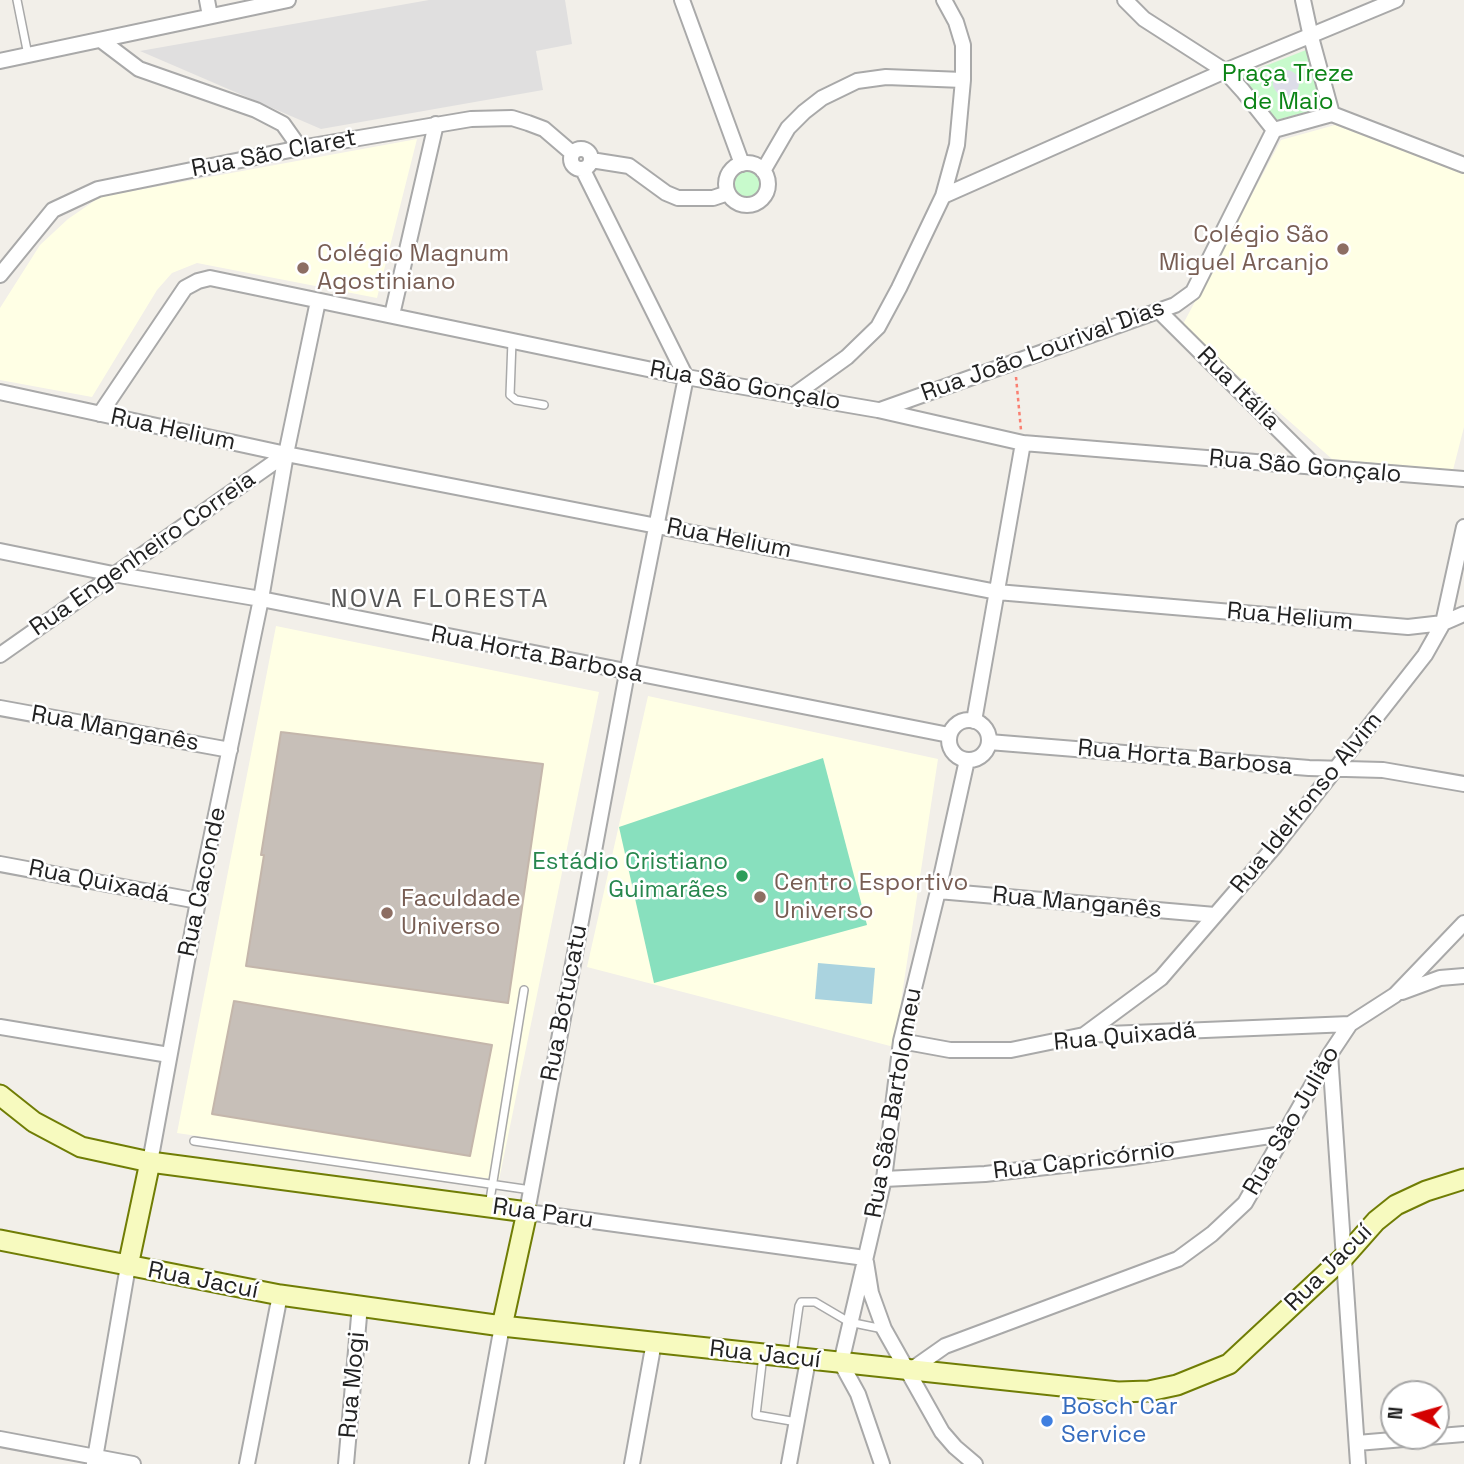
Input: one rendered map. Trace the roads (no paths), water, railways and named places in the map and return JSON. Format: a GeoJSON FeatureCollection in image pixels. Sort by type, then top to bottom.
{"type":"FeatureCollection","features":[{"type":"Feature","properties":{"kind":"main road","name":"Rua Paru"},"geometry":{"type":"LineString","coordinates":[[0,1095],[34,1122],[81,1147],[150,1161],[527,1212]]}},
{"type":"Feature","properties":{"kind":"main road","name":"Rua Caconde"},"geometry":{"type":"LineString","coordinates":[[128,1266],[150,1161]]}},
{"type":"Feature","properties":{"kind":"main road","name":"Rua Jacuí"},"geometry":{"type":"LineString","coordinates":[[0,1240],[279,1295],[502,1326],[908,1371],[1118,1392],[1149,1391],[1178,1385],[1229,1364],[1345,1256],[1376,1221],[1396,1205],[1426,1191],[1464,1179]]}},
{"type":"Feature","properties":{"kind":"main road","name":"Rua Botucatu"},"geometry":{"type":"LineString","coordinates":[[502,1326],[527,1212]]}},
{"type":"Feature","properties":{"kind":"street"},"geometry":{"type":"LineString","coordinates":[[207,0],[210,16]]}},
{"type":"Feature","properties":{"kind":"street"},"geometry":{"type":"LineString","coordinates":[[0,61],[288,0]]}},
{"type":"Feature","properties":{"kind":"street"},"geometry":{"type":"LineString","coordinates":[[682,0],[742,164]]}},
{"type":"Feature","properties":{"kind":"street"},"geometry":{"type":"LineString","coordinates":[[794,395],[846,357],[877,327],[943,196],[957,145],[963,80],[963,45],[956,22],[944,0]]}},
{"type":"Feature","properties":{"kind":"street"},"geometry":{"type":"LineString","coordinates":[[1125,0],[1144,19],[1225,71],[1274,130],[1332,114],[1464,165]]}},
{"type":"Feature","properties":{"kind":"street"},"geometry":{"type":"LineString","coordinates":[[1303,0],[1332,114]]}},
{"type":"Feature","properties":{"kind":"street"},"geometry":{"type":"LineString","coordinates":[[943,196],[1225,71],[1396,0]]}},
{"type":"Feature","properties":{"kind":"street"},"geometry":{"type":"LineString","coordinates":[[102,41],[139,69],[256,110],[283,124],[300,148]]}},
{"type":"Feature","properties":{"kind":"street"},"geometry":{"type":"LineString","coordinates":[[763,171],[788,128],[804,112],[822,98],[857,81],[886,77],[963,80]]}},
{"type":"Feature","properties":{"kind":"street","name":"Rua São Claret"},"geometry":{"type":"LineString","coordinates":[[0,275],[53,210],[98,189],[300,148],[471,119],[512,118],[544,129],[572,153],[583,149],[590,154],[587,165]]}},
{"type":"Feature","properties":{"kind":"street"},"geometry":{"type":"LineString","coordinates":[[391,315],[436,124]]}},
{"type":"Feature","properties":{"kind":"street","name":"Rua João Lourival Dias"},"geometry":{"type":"LineString","coordinates":[[878,410],[1175,304],[1193,292],[1274,130]]}},
{"type":"Feature","properties":{"kind":"street"},"geometry":{"type":"LineString","coordinates":[[742,164],[754,165],[763,171],[768,183],[767,190],[755,204],[743,205],[728,193],[727,178],[733,169],[742,164]]}},
{"type":"Feature","properties":{"kind":"street"},"geometry":{"type":"LineString","coordinates":[[686,377],[587,165],[629,166],[666,193],[678,198],[713,198],[728,193]]}},
{"type":"Feature","properties":{"kind":"street","name":"Rua São Gonçalo"},"geometry":{"type":"LineString","coordinates":[[100,414],[185,288],[210,278],[686,377],[878,410],[1023,443],[1464,479]]}},
{"type":"Feature","properties":{"kind":"street","name":"Rua Caconde"},"geometry":{"type":"LineString","coordinates":[[150,1161],[198,901],[261,599],[286,454],[318,301]]}},
{"type":"Feature","properties":{"kind":"street","name":"Rua Itália"},"geometry":{"type":"LineString","coordinates":[[1158,310],[1317,468]]}},
{"type":"Feature","properties":{"kind":"street","name":"Rua Botucatu"},"geometry":{"type":"LineString","coordinates":[[527,1212],[627,673],[686,377]]}},
{"type":"Feature","properties":{"kind":"street","name":"Rua Helium"},"geometry":{"type":"LineString","coordinates":[[0,393],[286,454],[997,592],[1408,627],[1443,623],[1464,614]]}},
{"type":"Feature","properties":{"kind":"street"},"geometry":{"type":"LineString","coordinates":[[974,721],[1023,443]]}},
{"type":"Feature","properties":{"kind":"street","name":"Rua Engenheiro Correia"},"geometry":{"type":"LineString","coordinates":[[0,655],[286,454]]}},
{"type":"Feature","properties":{"kind":"street","name":"Rua Idelfonso Alvim"},"geometry":{"type":"LineString","coordinates":[[1084,1035],[1161,978],[1275,846],[1425,656],[1443,623],[1464,527]]}},
{"type":"Feature","properties":{"kind":"street","name":"Rua Horta Barbosa"},"geometry":{"type":"LineString","coordinates":[[0,551],[113,574],[261,599],[949,735]]}},
{"type":"Feature","properties":{"kind":"street","name":"Rua Manganês"},"geometry":{"type":"LineString","coordinates":[[0,708],[230,750]]}},
{"type":"Feature","properties":{"kind":"street"},"geometry":{"type":"LineString","coordinates":[[968,720],[974,721],[986,730],[989,742],[984,753],[967,760],[955,755],[949,735],[956,725],[968,720]]}},
{"type":"Feature","properties":{"kind":"street","name":"Rua Horta Barbosa"},"geometry":{"type":"LineString","coordinates":[[989,742],[1383,770],[1464,784]]}},
{"type":"Feature","properties":{"kind":"street","name":"Rua São Bartolomeu"},"geometry":{"type":"LineString","coordinates":[[841,1363],[884,1180],[901,1041],[939,891],[967,760]]}},
{"type":"Feature","properties":{"kind":"street","name":"Rua Quixadá"},"geometry":{"type":"LineString","coordinates":[[0,864],[198,901]]}},
{"type":"Feature","properties":{"kind":"street","name":"Rua Manganês"},"geometry":{"type":"LineString","coordinates":[[939,891],[1215,915]]}},
{"type":"Feature","properties":{"kind":"street","name":"Rua São Julião"},"geometry":{"type":"LineString","coordinates":[[908,1371],[944,1346],[1178,1259],[1212,1234],[1245,1203],[1283,1134],[1350,1024],[1395,995],[1464,923]]}},
{"type":"Feature","properties":{"kind":"street"},"geometry":{"type":"LineString","coordinates":[[1395,995],[1440,978],[1464,976]]}},
{"type":"Feature","properties":{"kind":"street","name":"Rua Quixadá"},"geometry":{"type":"LineString","coordinates":[[901,1041],[950,1050],[1011,1050],[1084,1035],[1350,1024]]}},
{"type":"Feature","properties":{"kind":"street"},"geometry":{"type":"LineString","coordinates":[[0,1027],[169,1055]]}},
{"type":"Feature","properties":{"kind":"street"},"geometry":{"type":"LineString","coordinates":[[1330,1054],[1359,1464]]}},
{"type":"Feature","properties":{"kind":"street","name":"Rua Capricórnio"},"geometry":{"type":"LineString","coordinates":[[884,1180],[998,1172],[1125,1158],[1283,1134]]}},
{"type":"Feature","properties":{"kind":"street","name":"Rua Paru"},"geometry":{"type":"LineString","coordinates":[[527,1212],[865,1258]]}},
{"type":"Feature","properties":{"kind":"street"},"geometry":{"type":"LineString","coordinates":[[865,1258],[872,1293],[884,1329],[942,1432],[975,1464]]}},
{"type":"Feature","properties":{"kind":"street","name":"Rua Caconde"},"geometry":{"type":"LineString","coordinates":[[94,1461],[128,1266]]}},
{"type":"Feature","properties":{"kind":"street"},"geometry":{"type":"LineString","coordinates":[[247,1464],[279,1295]]}},
{"type":"Feature","properties":{"kind":"street","name":"Rua Mogi"},"geometry":{"type":"LineString","coordinates":[[346,1464],[360,1306]]}},
{"type":"Feature","properties":{"kind":"street","name":"Rua Botucatu"},"geometry":{"type":"LineString","coordinates":[[477,1464],[502,1326]]}},
{"type":"Feature","properties":{"kind":"street"},"geometry":{"type":"LineString","coordinates":[[632,1464],[654,1342]]}},
{"type":"Feature","properties":{"kind":"street"},"geometry":{"type":"LineString","coordinates":[[789,1464],[797,1422],[800,1359]]}},
{"type":"Feature","properties":{"kind":"street"},"geometry":{"type":"LineString","coordinates":[[841,1363],[858,1394],[882,1464]]}},
{"type":"Feature","properties":{"kind":"street"},"geometry":{"type":"LineString","coordinates":[[1357,1443],[1464,1434]]}},
{"type":"Feature","properties":{"kind":"street"},"geometry":{"type":"LineString","coordinates":[[0,1439],[94,1461],[133,1464]]}},
{"type":"Feature","properties":{"kind":"lane"},"geometry":{"type":"LineString","coordinates":[[17,0],[28,55]]}},
{"type":"Feature","properties":{"kind":"lane"},"geometry":{"type":"LineString","coordinates":[[512,341],[510,395],[516,400],[544,405]]}},
{"type":"Feature","properties":{"kind":"lane"},"geometry":{"type":"LineString","coordinates":[[489,1207],[524,990]]}},
{"type":"Feature","properties":{"kind":"lane"},"geometry":{"type":"LineString","coordinates":[[194,1141],[531,1190]]}},
{"type":"Feature","properties":{"kind":"lane"},"geometry":{"type":"LineString","coordinates":[[800,1359],[801,1302],[815,1302],[849,1322],[884,1329]]}},
{"type":"Feature","properties":{"kind":"lane"},"geometry":{"type":"LineString","coordinates":[[763,1354],[756,1415],[797,1422]]}},
{"type":"Feature","properties":{"kind":"water"},"geometry":{"type":"Polygon","coordinates":[[[818,963],[875,968],[872,1004],[815,999],[818,963]]]}},
{"type":"Feature","properties":{"kind":"place","name":"Colégio São Miguel Arcanjo"},"geometry":{"type":"Point","coordinates":[1343,249]}},
{"type":"Feature","properties":{"kind":"place","name":"Colégio Magnum Agostiniano"},"geometry":{"type":"Point","coordinates":[303,268]}},
{"type":"Feature","properties":{"kind":"place","name":"Estádio Cristiano Guimarães"},"geometry":{"type":"Point","coordinates":[742,876]}},
{"type":"Feature","properties":{"kind":"place","name":"Centro Esportivo Universo"},"geometry":{"type":"Point","coordinates":[760,897]}},
{"type":"Feature","properties":{"kind":"place","name":"Faculdade Universo"},"geometry":{"type":"Point","coordinates":[387,913]}},
{"type":"Feature","properties":{"kind":"place","name":"Bosch Car Service"},"geometry":{"type":"Point","coordinates":[1047,1421]}},
{"type":"Feature","properties":{"kind":"district","name":"NOVA FLORESTA"},"geometry":{"type":"Point","coordinates":[440,600]}},
{"type":"Feature","properties":{"kind":"park label","name":"Praça Treze de Maio"},"geometry":{"type":"Point","coordinates":[1288,88]}}]}
